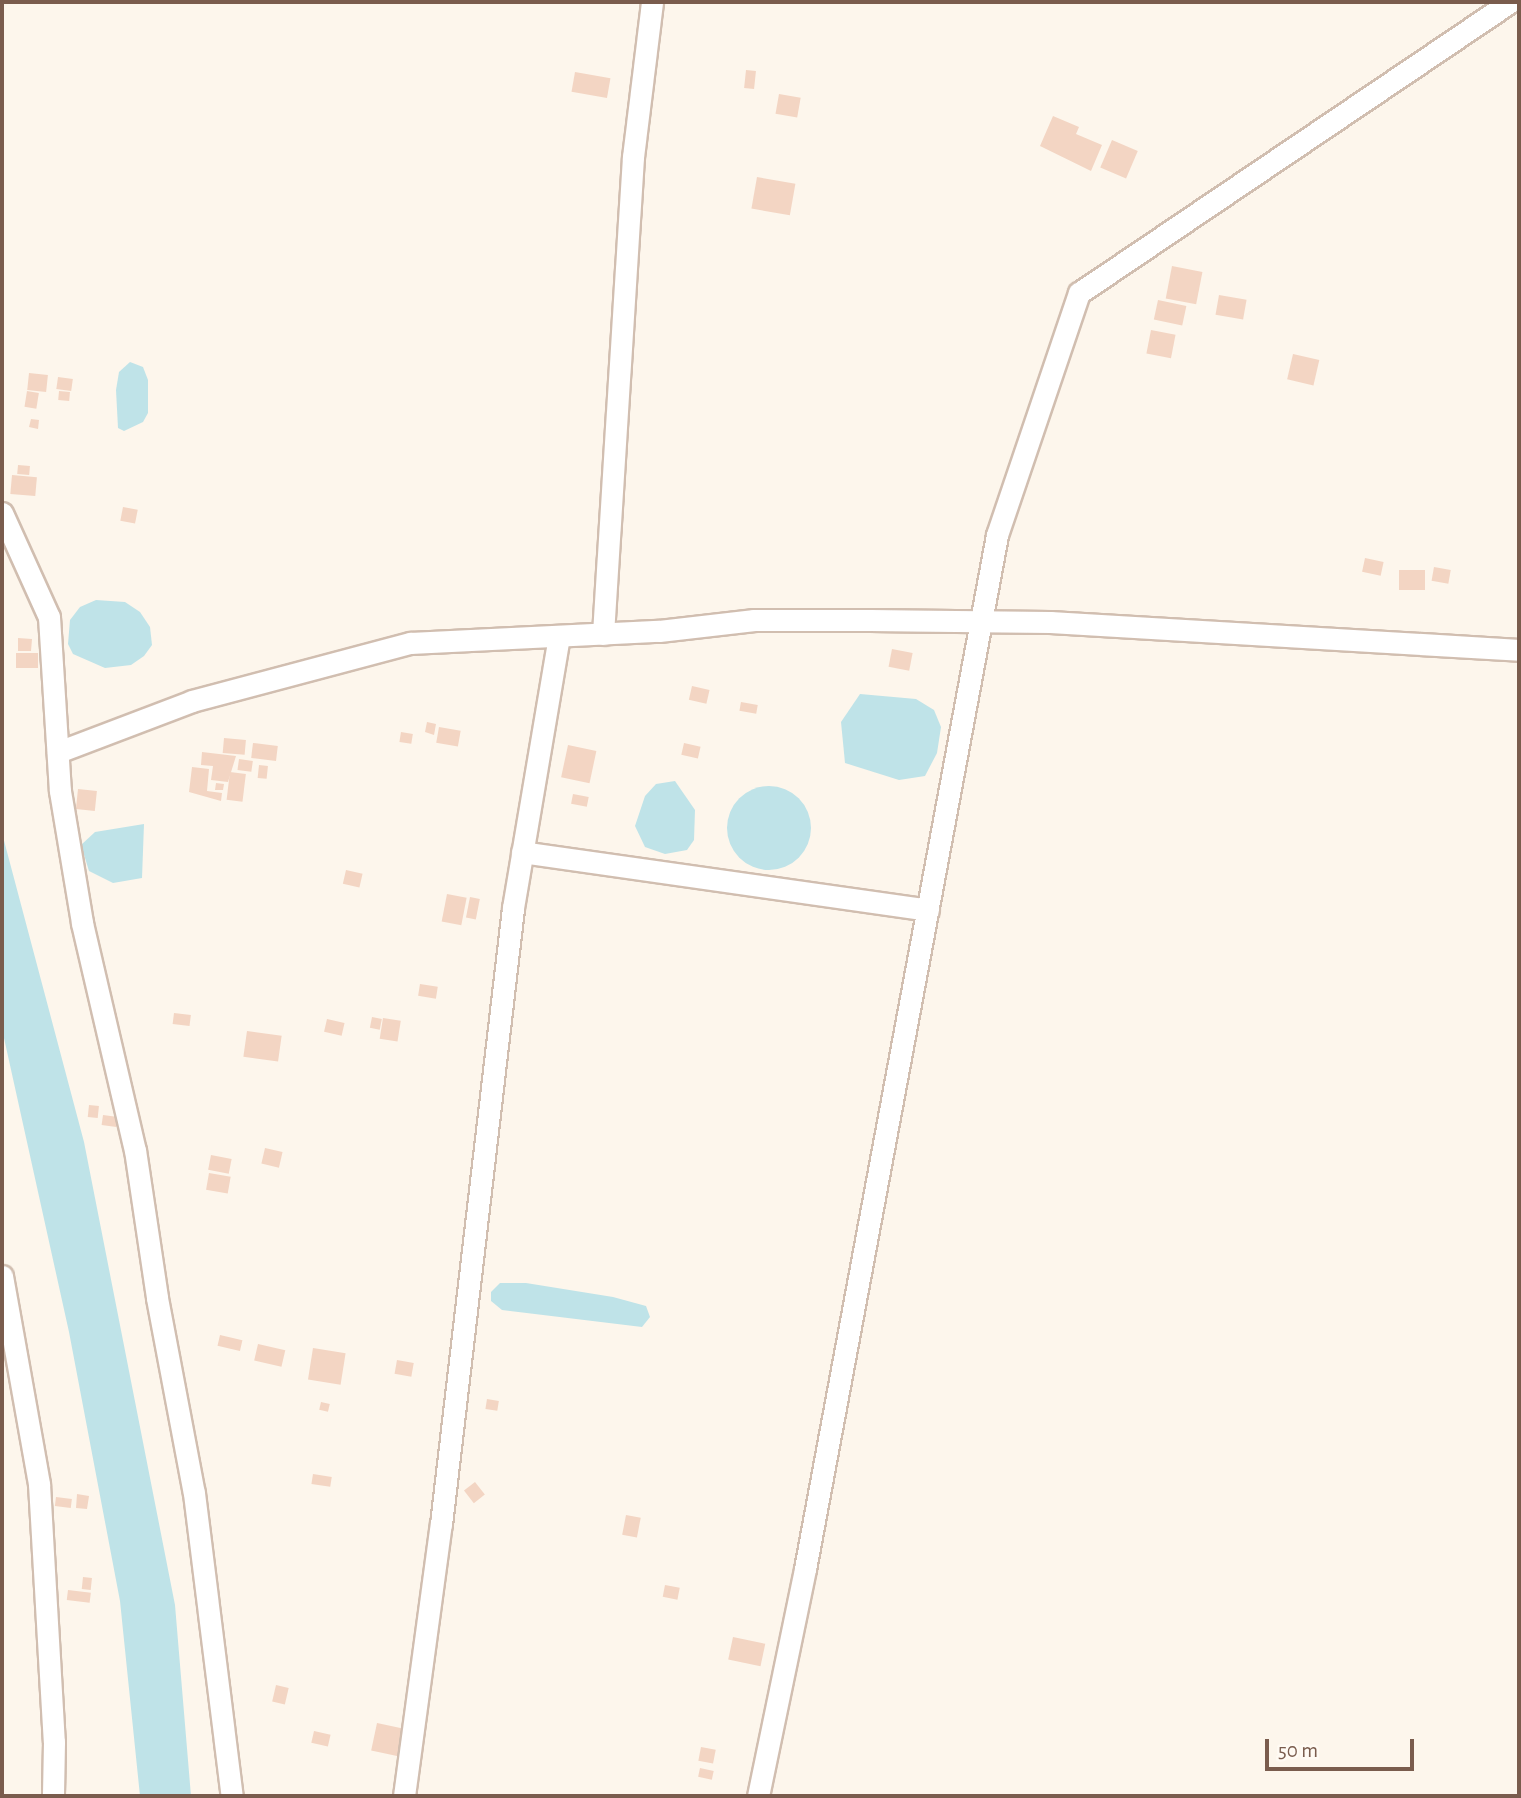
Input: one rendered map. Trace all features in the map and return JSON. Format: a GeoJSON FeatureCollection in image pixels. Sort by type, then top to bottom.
{"type":"FeatureCollection","features":[{"type":"Feature","properties":{"kind":"street"},"geometry":{"type":"LineString","coordinates":[[603,634],[633,157],[652,2]]}},
{"type":"Feature","properties":{"kind":"street"},"geometry":{"type":"LineString","coordinates":[[758,1796],[805,1569],[996,535],[1079,293],[1510,2]]}},
{"type":"Feature","properties":{"kind":"street"},"geometry":{"type":"LineString","coordinates":[[2,513],[49,617],[58,752],[82,923],[135,1150],[157,1298],[194,1493],[232,1796]]}},
{"type":"Feature","properties":{"kind":"street"},"geometry":{"type":"LineString","coordinates":[[58,752],[191,701],[410,643],[559,637],[754,620],[981,621],[1519,650]]}},
{"type":"Feature","properties":{"kind":"street"},"geometry":{"type":"LineString","coordinates":[[404,1796],[522,852],[559,637]]}},
{"type":"Feature","properties":{"kind":"street"},"geometry":{"type":"LineString","coordinates":[[522,852],[928,910]]}},
{"type":"Feature","properties":{"kind":"street"},"geometry":{"type":"LineString","coordinates":[[2,1276],[39,1484],[54,1741],[53,1796]]}},
{"type":"Feature","properties":{"kind":"water"},"geometry":{"type":"Polygon","coordinates":[[[130,362],[143,367],[148,380],[148,413],[143,422],[124,431],[118,428],[116,390],[119,372],[130,362]]]}},
{"type":"Feature","properties":{"kind":"water"},"geometry":{"type":"Polygon","coordinates":[[[96,600],[125,602],[140,612],[150,627],[152,645],[144,656],[131,665],[105,668],[73,654],[68,644],[70,620],[80,607],[96,600]]]}},
{"type":"Feature","properties":{"kind":"water"},"geometry":{"type":"Polygon","coordinates":[[[860,694],[916,699],[934,710],[941,727],[937,753],[925,776],[899,780],[845,763],[841,722],[860,694]]]}},
{"type":"Feature","properties":{"kind":"water"},"geometry":{"type":"Polygon","coordinates":[[[675,781],[695,810],[694,840],[687,850],[665,854],[645,847],[635,826],[645,796],[656,784],[675,781]]]}},
{"type":"Feature","properties":{"kind":"water"},"geometry":{"type":"Polygon","coordinates":[[[769,786],[792,793],[804,805],[811,828],[804,851],[792,863],[769,870],[746,863],[734,851],[727,828],[734,805],[746,793],[769,786]]]}},
{"type":"Feature","properties":{"kind":"water"},"geometry":{"type":"Polygon","coordinates":[[[144,824],[142,878],[113,883],[89,871],[81,845],[95,832],[144,824]]]}},
{"type":"Feature","properties":{"kind":"water"},"geometry":{"type":"Polygon","coordinates":[[[2,833],[84,1142],[175,1605],[191,1796],[140,1796],[120,1601],[69,1332],[2,1029],[2,833]]]}},
{"type":"Feature","properties":{"kind":"water"},"geometry":{"type":"Polygon","coordinates":[[[500,1283],[526,1283],[613,1297],[646,1306],[650,1317],[642,1327],[502,1310],[491,1301],[491,1292],[500,1283]]]}},
{"type":"Feature","properties":{"kind":"building"},"geometry":{"type":"Polygon","coordinates":[[[746,70],[756,71],[754,89],[744,88],[746,70]]]}},
{"type":"Feature","properties":{"kind":"building"},"geometry":{"type":"Polygon","coordinates":[[[575,72],[610,78],[607,98],[572,92],[575,72]]]}},
{"type":"Feature","properties":{"kind":"building"},"geometry":{"type":"Polygon","coordinates":[[[779,94],[801,98],[797,118],[776,114],[779,94]]]}},
{"type":"Feature","properties":{"kind":"building"},"geometry":{"type":"Polygon","coordinates":[[[1053,116],[1079,127],[1076,134],[1102,145],[1091,171],[1040,146],[1053,116]]]}},
{"type":"Feature","properties":{"kind":"building"},"geometry":{"type":"Polygon","coordinates":[[[1112,140],[1138,151],[1126,179],[1100,168],[1112,140]]]}},
{"type":"Feature","properties":{"kind":"building"},"geometry":{"type":"Polygon","coordinates":[[[757,177],[795,184],[790,215],[751,209],[757,177]]]}},
{"type":"Feature","properties":{"kind":"building"},"geometry":{"type":"Polygon","coordinates":[[[1172,266],[1202,272],[1196,304],[1166,298],[1172,266]]]}},
{"type":"Feature","properties":{"kind":"building"},"geometry":{"type":"Polygon","coordinates":[[[1219,295],[1247,300],[1243,320],[1216,315],[1219,295]]]}},
{"type":"Feature","properties":{"kind":"building"},"geometry":{"type":"Polygon","coordinates":[[[1158,300],[1186,306],[1182,326],[1154,320],[1158,300]]]}},
{"type":"Feature","properties":{"kind":"building"},"geometry":{"type":"Polygon","coordinates":[[[1151,330],[1176,335],[1171,358],[1146,354],[1151,330]]]}},
{"type":"Feature","properties":{"kind":"building"},"geometry":{"type":"Polygon","coordinates":[[[1293,354],[1319,360],[1313,385],[1287,379],[1293,354]]]}},
{"type":"Feature","properties":{"kind":"building"},"geometry":{"type":"Polygon","coordinates":[[[29,373],[48,375],[46,392],[27,390],[29,373]]]}},
{"type":"Feature","properties":{"kind":"building"},"geometry":{"type":"Polygon","coordinates":[[[58,377],[73,379],[71,391],[56,389],[58,377]]]}},
{"type":"Feature","properties":{"kind":"building"},"geometry":{"type":"Polygon","coordinates":[[[27,391],[39,393],[36,409],[24,407],[27,391]]]}},
{"type":"Feature","properties":{"kind":"building"},"geometry":{"type":"Polygon","coordinates":[[[59,391],[70,392],[69,401],[58,400],[59,391]]]}},
{"type":"Feature","properties":{"kind":"building"},"geometry":{"type":"Polygon","coordinates":[[[31,419],[39,420],[38,429],[29,427],[31,419]]]}},
{"type":"Feature","properties":{"kind":"building"},"geometry":{"type":"Polygon","coordinates":[[[18,465],[30,466],[29,475],[17,474],[18,465]]]}},
{"type":"Feature","properties":{"kind":"building"},"geometry":{"type":"Polygon","coordinates":[[[12,475],[37,477],[35,496],[10,494],[12,475]]]}},
{"type":"Feature","properties":{"kind":"building"},"geometry":{"type":"Polygon","coordinates":[[[123,507],[138,510],[135,524],[120,521],[123,507]]]}},
{"type":"Feature","properties":{"kind":"building"},"geometry":{"type":"Polygon","coordinates":[[[1365,558],[1384,562],[1381,576],[1362,572],[1365,558]]]}},
{"type":"Feature","properties":{"kind":"building"},"geometry":{"type":"Polygon","coordinates":[[[1434,567],[1451,570],[1448,584],[1432,581],[1434,567]]]}},
{"type":"Feature","properties":{"kind":"building"},"geometry":{"type":"Polygon","coordinates":[[[1399,570],[1425,570],[1425,590],[1399,590],[1399,570]]]}},
{"type":"Feature","properties":{"kind":"building"},"geometry":{"type":"Polygon","coordinates":[[[18,638],[32,639],[31,651],[18,651],[18,638]]]}},
{"type":"Feature","properties":{"kind":"building"},"geometry":{"type":"Polygon","coordinates":[[[892,649],[913,653],[909,671],[889,667],[892,649]]]}},
{"type":"Feature","properties":{"kind":"building"},"geometry":{"type":"Polygon","coordinates":[[[16,653],[38,653],[38,668],[16,668],[16,653]]]}},
{"type":"Feature","properties":{"kind":"building"},"geometry":{"type":"Polygon","coordinates":[[[692,686],[710,690],[706,704],[689,700],[692,686]]]}},
{"type":"Feature","properties":{"kind":"building"},"geometry":{"type":"Polygon","coordinates":[[[741,702],[758,705],[756,714],[739,711],[741,702]]]}},
{"type":"Feature","properties":{"kind":"building"},"geometry":{"type":"Polygon","coordinates":[[[427,722],[436,724],[434,735],[425,732],[427,722]]]}},
{"type":"Feature","properties":{"kind":"building"},"geometry":{"type":"Polygon","coordinates":[[[439,727],[461,731],[458,747],[436,743],[439,727]]]}},
{"type":"Feature","properties":{"kind":"building"},"geometry":{"type":"Polygon","coordinates":[[[401,732],[413,734],[411,744],[399,742],[401,732]]]}},
{"type":"Feature","properties":{"kind":"building"},"geometry":{"type":"Polygon","coordinates":[[[224,738],[246,740],[245,755],[223,753],[224,738]]]}},
{"type":"Feature","properties":{"kind":"building"},"geometry":{"type":"Polygon","coordinates":[[[253,743],[278,746],[276,761],[251,758],[253,743]]]}},
{"type":"Feature","properties":{"kind":"building"},"geometry":{"type":"Polygon","coordinates":[[[684,743],[701,747],[698,759],[681,755],[684,743]]]}},
{"type":"Feature","properties":{"kind":"building"},"geometry":{"type":"Polygon","coordinates":[[[568,745],[596,751],[590,783],[561,777],[568,745]]]}},
{"type":"Feature","properties":{"kind":"building"},"geometry":{"type":"Polygon","coordinates":[[[202,752],[236,756],[228,782],[211,780],[213,766],[201,765],[202,752]]]}},
{"type":"Feature","properties":{"kind":"building"},"geometry":{"type":"Polygon","coordinates":[[[239,759],[253,761],[251,772],[237,770],[239,759]]]}},
{"type":"Feature","properties":{"kind":"building"},"geometry":{"type":"Polygon","coordinates":[[[259,765],[268,766],[267,779],[258,778],[259,765]]]}},
{"type":"Feature","properties":{"kind":"building"},"geometry":{"type":"Polygon","coordinates":[[[192,767],[209,769],[207,791],[222,793],[221,801],[189,792],[192,767]]]}},
{"type":"Feature","properties":{"kind":"building"},"geometry":{"type":"Polygon","coordinates":[[[230,772],[246,774],[242,802],[227,800],[230,772]]]}},
{"type":"Feature","properties":{"kind":"building"},"geometry":{"type":"Polygon","coordinates":[[[216,783],[224,784],[223,790],[215,790],[216,783]]]}},
{"type":"Feature","properties":{"kind":"building"},"geometry":{"type":"Polygon","coordinates":[[[78,789],[97,791],[95,811],[76,809],[78,789]]]}},
{"type":"Feature","properties":{"kind":"building"},"geometry":{"type":"Polygon","coordinates":[[[573,794],[589,797],[587,807],[571,804],[573,794]]]}},
{"type":"Feature","properties":{"kind":"building"},"geometry":{"type":"Polygon","coordinates":[[[346,870],[363,874],[359,887],[343,884],[346,870]]]}},
{"type":"Feature","properties":{"kind":"building"},"geometry":{"type":"Polygon","coordinates":[[[447,894],[467,898],[461,925],[442,921],[447,894]]]}},
{"type":"Feature","properties":{"kind":"building"},"geometry":{"type":"Polygon","coordinates":[[[470,897],[480,899],[476,920],[466,918],[470,897]]]}},
{"type":"Feature","properties":{"kind":"building"},"geometry":{"type":"Polygon","coordinates":[[[420,984],[438,987],[436,999],[418,996],[420,984]]]}},
{"type":"Feature","properties":{"kind":"building"},"geometry":{"type":"Polygon","coordinates":[[[174,1013],[191,1015],[190,1026],[173,1024],[174,1013]]]}},
{"type":"Feature","properties":{"kind":"building"},"geometry":{"type":"Polygon","coordinates":[[[372,1017],[382,1019],[380,1030],[370,1028],[372,1017]]]}},
{"type":"Feature","properties":{"kind":"building"},"geometry":{"type":"Polygon","coordinates":[[[383,1018],[401,1021],[397,1042],[380,1039],[383,1018]]]}},
{"type":"Feature","properties":{"kind":"building"},"geometry":{"type":"Polygon","coordinates":[[[327,1019],[345,1023],[342,1036],[324,1032],[327,1019]]]}},
{"type":"Feature","properties":{"kind":"building"},"geometry":{"type":"Polygon","coordinates":[[[247,1031],[282,1036],[278,1062],[243,1057],[247,1031]]]}},
{"type":"Feature","properties":{"kind":"building"},"geometry":{"type":"Polygon","coordinates":[[[89,1105],[99,1106],[98,1118],[88,1117],[89,1105]]]}},
{"type":"Feature","properties":{"kind":"building"},"geometry":{"type":"Polygon","coordinates":[[[103,1115],[118,1117],[116,1127],[102,1125],[103,1115]]]}},
{"type":"Feature","properties":{"kind":"building"},"geometry":{"type":"Polygon","coordinates":[[[265,1148],[283,1152],[279,1168],[261,1164],[265,1148]]]}},
{"type":"Feature","properties":{"kind":"building"},"geometry":{"type":"Polygon","coordinates":[[[211,1155],[232,1159],[229,1174],[208,1170],[211,1155]]]}},
{"type":"Feature","properties":{"kind":"building"},"geometry":{"type":"Polygon","coordinates":[[[209,1173],[231,1177],[228,1194],[206,1190],[209,1173]]]}},
{"type":"Feature","properties":{"kind":"building"},"geometry":{"type":"Polygon","coordinates":[[[220,1335],[242,1340],[240,1351],[218,1346],[220,1335]]]}},
{"type":"Feature","properties":{"kind":"building"},"geometry":{"type":"Polygon","coordinates":[[[258,1344],[285,1350],[281,1367],[254,1361],[258,1344]]]}},
{"type":"Feature","properties":{"kind":"building"},"geometry":{"type":"Polygon","coordinates":[[[313,1348],[346,1353],[341,1385],[308,1380],[313,1348]]]}},
{"type":"Feature","properties":{"kind":"building"},"geometry":{"type":"Polygon","coordinates":[[[397,1360],[414,1363],[411,1377],[395,1374],[397,1360]]]}},
{"type":"Feature","properties":{"kind":"building"},"geometry":{"type":"Polygon","coordinates":[[[487,1399],[499,1401],[497,1411],[485,1409],[487,1399]]]}},
{"type":"Feature","properties":{"kind":"building"},"geometry":{"type":"Polygon","coordinates":[[[321,1402],[330,1404],[328,1412],[319,1410],[321,1402]]]}},
{"type":"Feature","properties":{"kind":"building"},"geometry":{"type":"Polygon","coordinates":[[[313,1474],[332,1477],[330,1487],[311,1484],[313,1474]]]}},
{"type":"Feature","properties":{"kind":"building"},"geometry":{"type":"Polygon","coordinates":[[[475,1482],[485,1495],[474,1503],[464,1491],[475,1482]]]}},
{"type":"Feature","properties":{"kind":"building"},"geometry":{"type":"Polygon","coordinates":[[[77,1494],[89,1496],[87,1509],[76,1508],[77,1494]]]}},
{"type":"Feature","properties":{"kind":"building"},"geometry":{"type":"Polygon","coordinates":[[[56,1497],[72,1499],[71,1508],[55,1506],[56,1497]]]}},
{"type":"Feature","properties":{"kind":"building"},"geometry":{"type":"Polygon","coordinates":[[[626,1515],[641,1518],[637,1537],[622,1535],[626,1515]]]}},
{"type":"Feature","properties":{"kind":"building"},"geometry":{"type":"Polygon","coordinates":[[[83,1577],[92,1578],[91,1590],[82,1589],[83,1577]]]}},
{"type":"Feature","properties":{"kind":"building"},"geometry":{"type":"Polygon","coordinates":[[[665,1585],[680,1588],[677,1600],[663,1597],[665,1585]]]}},
{"type":"Feature","properties":{"kind":"building"},"geometry":{"type":"Polygon","coordinates":[[[68,1590],[91,1593],[90,1603],[67,1600],[68,1590]]]}},
{"type":"Feature","properties":{"kind":"building"},"geometry":{"type":"Polygon","coordinates":[[[733,1637],[765,1644],[760,1666],[728,1659],[733,1637]]]}},
{"type":"Feature","properties":{"kind":"building"},"geometry":{"type":"Polygon","coordinates":[[[276,1685],[289,1688],[285,1704],[272,1702],[276,1685]]]}},
{"type":"Feature","properties":{"kind":"building"},"geometry":{"type":"Polygon","coordinates":[[[377,1723],[406,1729],[401,1757],[371,1750],[377,1723]]]}},
{"type":"Feature","properties":{"kind":"building"},"geometry":{"type":"Polygon","coordinates":[[[314,1731],[331,1735],[328,1747],[311,1743],[314,1731]]]}},
{"type":"Feature","properties":{"kind":"building"},"geometry":{"type":"Polygon","coordinates":[[[701,1747],[716,1750],[713,1764],[698,1761],[701,1747]]]}},
{"type":"Feature","properties":{"kind":"building"},"geometry":{"type":"Polygon","coordinates":[[[700,1768],[714,1771],[712,1780],[698,1777],[700,1768]]]}}]}
